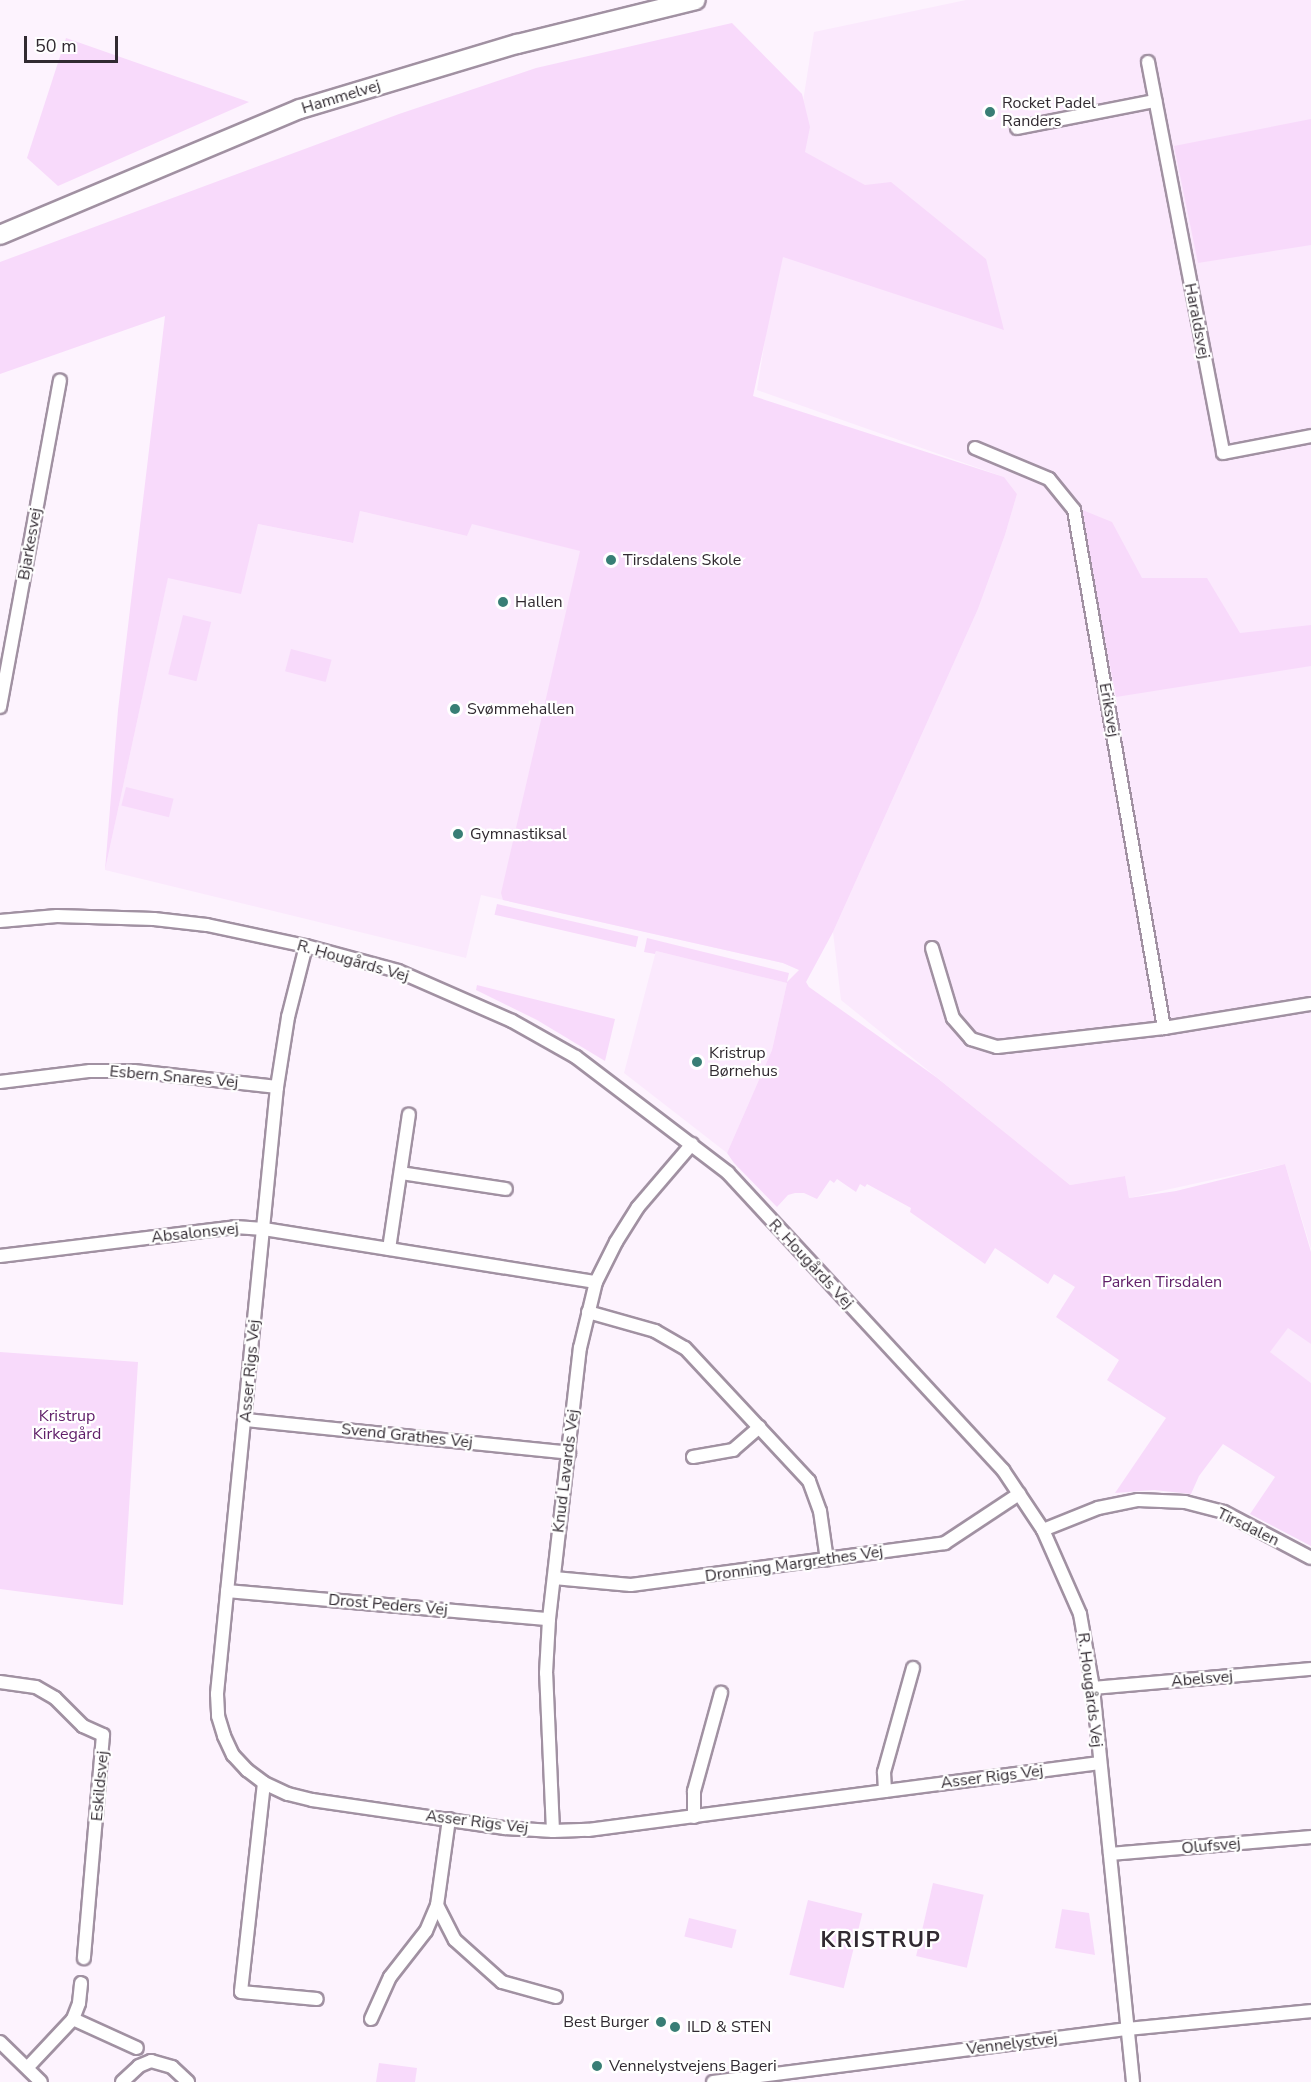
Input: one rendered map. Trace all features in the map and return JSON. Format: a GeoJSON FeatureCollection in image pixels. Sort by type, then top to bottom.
{"type":"FeatureCollection","features":[{"type":"Feature","properties":{"kind":"highway","name":"Hammelvej"},"geometry":{"type":"LineString","coordinates":[[0,235],[300,109],[517,44],[696,0]]}},
{"type":"Feature","properties":{"kind":"street","name":"Haraldsvej"},"geometry":{"type":"LineString","coordinates":[[1148,62],[1223,453],[1311,436]]}},
{"type":"Feature","properties":{"kind":"street"},"geometry":{"type":"LineString","coordinates":[[1017,128],[1155,100]]}},
{"type":"Feature","properties":{"kind":"street","name":"Bjarkesvej"},"geometry":{"type":"LineString","coordinates":[[0,707],[60,380]]}},
{"type":"Feature","properties":{"kind":"street","name":"Eriksvej"},"geometry":{"type":"LineString","coordinates":[[975,448],[1050,479],[1074,510],[1164,1028]]}},
{"type":"Feature","properties":{"kind":"street","name":"R. Hougårds Vej"},"geometry":{"type":"LineString","coordinates":[[0,921],[57,916],[154,919],[207,925],[306,946],[398,971],[512,1021],[576,1058],[728,1173],[1003,1470],[1043,1530],[1080,1614],[1094,1688],[1133,2082]]}},
{"type":"Feature","properties":{"kind":"street","name":"Asser Rigs Vej"},"geometry":{"type":"LineString","coordinates":[[306,946],[288,1017],[277,1087],[246,1420],[217,1694],[218,1716],[233,1755],[264,1783],[288,1794],[312,1800],[504,1828],[552,1831],[588,1830],[1100,1763]]}},
{"type":"Feature","properties":{"kind":"street"},"geometry":{"type":"LineString","coordinates":[[932,948],[952,1018],[971,1039],[997,1047],[1164,1028],[1311,1004]]}},
{"type":"Feature","properties":{"kind":"street","name":"Esbern Snares Vej"},"geometry":{"type":"LineString","coordinates":[[0,1082],[90,1071],[134,1071],[277,1087]]}},
{"type":"Feature","properties":{"kind":"street"},"geometry":{"type":"LineString","coordinates":[[389,1249],[409,1114]]}},
{"type":"Feature","properties":{"kind":"street","name":"Knud Lavards Vej"},"geometry":{"type":"LineString","coordinates":[[552,1831],[546,1673],[549,1619],[580,1348],[596,1282],[638,1207],[692,1144]]}},
{"type":"Feature","properties":{"kind":"street"},"geometry":{"type":"LineString","coordinates":[[400,1173],[506,1189]]}},
{"type":"Feature","properties":{"kind":"street","name":"Absalonsvej"},"geometry":{"type":"LineString","coordinates":[[0,1256],[235,1227],[264,1229],[596,1282]]}},
{"type":"Feature","properties":{"kind":"street"},"geometry":{"type":"LineString","coordinates":[[588,1312],[655,1331],[685,1348],[809,1481],[820,1511],[827,1560]]}},
{"type":"Feature","properties":{"kind":"street","name":"Svend Grathes Vej"},"geometry":{"type":"LineString","coordinates":[[246,1420],[568,1453]]}},
{"type":"Feature","properties":{"kind":"street"},"geometry":{"type":"LineString","coordinates":[[693,1457],[732,1450],[759,1427]]}},
{"type":"Feature","properties":{"kind":"street","name":"Dronning Margrethes Vej"},"geometry":{"type":"LineString","coordinates":[[554,1578],[632,1585],[945,1543],[1019,1494]]}},
{"type":"Feature","properties":{"kind":"street","name":"Tirsdalen"},"geometry":{"type":"LineString","coordinates":[[1043,1530],[1098,1508],[1138,1500],[1185,1502],[1224,1512],[1311,1558]]}},
{"type":"Feature","properties":{"kind":"street","name":"Drost Peders Vej"},"geometry":{"type":"LineString","coordinates":[[227,1591],[549,1619]]}},
{"type":"Feature","properties":{"kind":"street"},"geometry":{"type":"LineString","coordinates":[[885,1791],[884,1772],[913,1668]]}},
{"type":"Feature","properties":{"kind":"street","name":"Abelsvej"},"geometry":{"type":"LineString","coordinates":[[1094,1688],[1311,1668]]}},
{"type":"Feature","properties":{"kind":"street","name":"Eskildsvej"},"geometry":{"type":"LineString","coordinates":[[0,1682],[36,1686],[55,1698],[83,1726],[103,1735],[84,1958]]}},
{"type":"Feature","properties":{"kind":"street"},"geometry":{"type":"LineString","coordinates":[[694,1816],[694,1791],[721,1693]]}},
{"type":"Feature","properties":{"kind":"street"},"geometry":{"type":"LineString","coordinates":[[264,1783],[241,1992],[317,2000]]}},
{"type":"Feature","properties":{"kind":"street"},"geometry":{"type":"LineString","coordinates":[[371,2019],[390,1977],[426,1932],[438,1905],[449,1819]]}},
{"type":"Feature","properties":{"kind":"street","name":"Olufsvej"},"geometry":{"type":"LineString","coordinates":[[1110,1854],[1311,1837]]}},
{"type":"Feature","properties":{"kind":"street"},"geometry":{"type":"LineString","coordinates":[[438,1905],[455,1940],[502,1982],[556,1997]]}},
{"type":"Feature","properties":{"kind":"street"},"geometry":{"type":"LineString","coordinates":[[28,2067],[73,2019],[79,2003],[81,1983]]}},
{"type":"Feature","properties":{"kind":"street","name":"Vennelystvej"},"geometry":{"type":"LineString","coordinates":[[713,2082],[1128,2029],[1311,2011]]}},
{"type":"Feature","properties":{"kind":"street"},"geometry":{"type":"LineString","coordinates":[[73,2019],[137,2048]]}},
{"type":"Feature","properties":{"kind":"street"},"geometry":{"type":"LineString","coordinates":[[0,2042],[41,2082]]}},
{"type":"Feature","properties":{"kind":"street"},"geometry":{"type":"LineString","coordinates":[[122,2082],[139,2066],[151,2061],[172,2067],[188,2082]]}},
{"type":"Feature","properties":{"kind":"shaded area"},"geometry":{"type":"Polygon","coordinates":[[[966,0],[1311,0],[1311,1249],[1285,1164],[1129,1198],[1125,1176],[1070,1185],[841,1000],[833,932],[978,609],[1005,535],[1017,494],[1004,477],[757,390],[814,32],[966,0]]]}},
{"type":"Feature","properties":{"kind":"shaded area"},"geometry":{"type":"Polygon","coordinates":[[[722,402],[799,970],[783,963],[481,895],[466,958],[105,870],[168,577],[258,524],[352,543],[360,511],[467,536],[471,524],[722,402]]]}},
{"type":"Feature","properties":{"kind":"shaded area","name":"Kristrup Børnehus"},"geometry":{"type":"Polygon","coordinates":[[[656,951],[787,983],[772,1050],[727,1153],[624,1073],[656,951]]]}},
{"type":"Feature","properties":{"kind":"shaded area"},"geometry":{"type":"Polygon","coordinates":[[[1311,1313],[1311,1383],[1236,1327],[1311,1313]]]}},
{"type":"Feature","properties":{"kind":"green space","name":"Parken Tirsdalen"},"geometry":{"type":"Polygon","coordinates":[[[732,23],[802,94],[810,127],[805,152],[865,185],[891,182],[986,259],[1004,330],[783,257],[753,396],[1004,477],[1017,494],[1005,535],[978,609],[833,932],[806,982],[809,987],[936,1077],[1070,1185],[1125,1176],[1129,1198],[1176,1191],[1285,1164],[1311,1252],[1311,1344],[1288,1328],[1270,1352],[1311,1383],[1311,1546],[1250,1514],[1275,1477],[1223,1444],[1199,1476],[1191,1494],[1154,1490],[1115,1493],[1166,1418],[1107,1380],[1119,1360],[1056,1317],[1075,1287],[1054,1274],[1048,1284],[995,1248],[985,1264],[910,1212],[911,1208],[867,1184],[865,1187],[860,1184],[856,1192],[837,1179],[834,1183],[830,1180],[817,1199],[804,1193],[795,1193],[788,1195],[777,1207],[734,1163],[727,1153],[772,1050],[787,983],[656,951],[655,954],[644,952],[647,938],[789,973],[787,982],[799,970],[783,963],[503,900],[501,893],[580,551],[472,524],[467,536],[360,511],[353,543],[258,524],[241,594],[168,578],[105,870],[118,710],[165,316],[0,374],[0,262],[399,114],[536,68],[732,23]]]}},
{"type":"Feature","properties":{"kind":"green space"},"geometry":{"type":"Polygon","coordinates":[[[66,38],[249,102],[58,186],[27,158],[66,38]]]}},
{"type":"Feature","properties":{"kind":"green space"},"geometry":{"type":"Polygon","coordinates":[[[1311,119],[1311,245],[1198,263],[1174,146],[1311,119]]]}},
{"type":"Feature","properties":{"kind":"green space"},"geometry":{"type":"Polygon","coordinates":[[[1080,509],[1112,522],[1142,578],[1207,578],[1240,633],[1311,625],[1311,666],[1116,697],[1080,509]]]}},
{"type":"Feature","properties":{"kind":"green space"},"geometry":{"type":"Polygon","coordinates":[[[183,615],[211,622],[196,681],[168,674],[183,615]]]}},
{"type":"Feature","properties":{"kind":"green space"},"geometry":{"type":"Polygon","coordinates":[[[291,649],[332,660],[326,682],[285,671],[291,649]]]}},
{"type":"Feature","properties":{"kind":"green space"},"geometry":{"type":"Polygon","coordinates":[[[126,787],[174,799],[169,817],[121,805],[126,787]]]}},
{"type":"Feature","properties":{"kind":"green space"},"geometry":{"type":"Polygon","coordinates":[[[497,904],[638,937],[636,947],[495,915],[497,904]]]}},
{"type":"Feature","properties":{"kind":"green space"},"geometry":{"type":"Polygon","coordinates":[[[477,985],[615,1019],[605,1061],[537,1020],[476,990],[477,985]]]}},
{"type":"Feature","properties":{"kind":"green space","name":"Kristrup Kirkegård"},"geometry":{"type":"Polygon","coordinates":[[[0,1352],[138,1362],[123,1605],[0,1589],[0,1352]]]}},
{"type":"Feature","properties":{"kind":"green space"},"geometry":{"type":"Polygon","coordinates":[[[933,1883],[984,1895],[967,1968],[916,1956],[933,1883]]]}},
{"type":"Feature","properties":{"kind":"green space"},"geometry":{"type":"Polygon","coordinates":[[[808,1900],[862,1914],[844,1988],[789,1975],[808,1900]]]}},
{"type":"Feature","properties":{"kind":"green space"},"geometry":{"type":"Polygon","coordinates":[[[1062,1909],[1089,1913],[1095,1955],[1055,1948],[1062,1909]]]}},
{"type":"Feature","properties":{"kind":"green space"},"geometry":{"type":"Polygon","coordinates":[[[689,1918],[737,1930],[732,1948],[684,1936],[689,1918]]]}},
{"type":"Feature","properties":{"kind":"green space"},"geometry":{"type":"Polygon","coordinates":[[[379,2063],[417,2068],[415,2082],[376,2082],[379,2063]]]}},
{"type":"Feature","properties":{"kind":"place","name":"Rocket Padel Randers"},"geometry":{"type":"Point","coordinates":[990,112]}},
{"type":"Feature","properties":{"kind":"place","name":"Tirsdalens Skole"},"geometry":{"type":"Point","coordinates":[611,560]}},
{"type":"Feature","properties":{"kind":"place","name":"Hallen"},"geometry":{"type":"Point","coordinates":[503,602]}},
{"type":"Feature","properties":{"kind":"place","name":"Svømmehallen"},"geometry":{"type":"Point","coordinates":[455,709]}},
{"type":"Feature","properties":{"kind":"place","name":"Gymnastiksal"},"geometry":{"type":"Point","coordinates":[458,834]}},
{"type":"Feature","properties":{"kind":"place","name":"Kristrup Børnehus"},"geometry":{"type":"Point","coordinates":[697,1062]}},
{"type":"Feature","properties":{"kind":"place","name":"Best Burger"},"geometry":{"type":"Point","coordinates":[661,2022]}},
{"type":"Feature","properties":{"kind":"place","name":"ILD & STEN"},"geometry":{"type":"Point","coordinates":[675,2027]}},
{"type":"Feature","properties":{"kind":"place","name":"Vennelystvejens Bageri"},"geometry":{"type":"Point","coordinates":[597,2066]}},
{"type":"Feature","properties":{"kind":"district","name":"KRISTRUP"},"geometry":{"type":"Point","coordinates":[881,1941]}}]}
